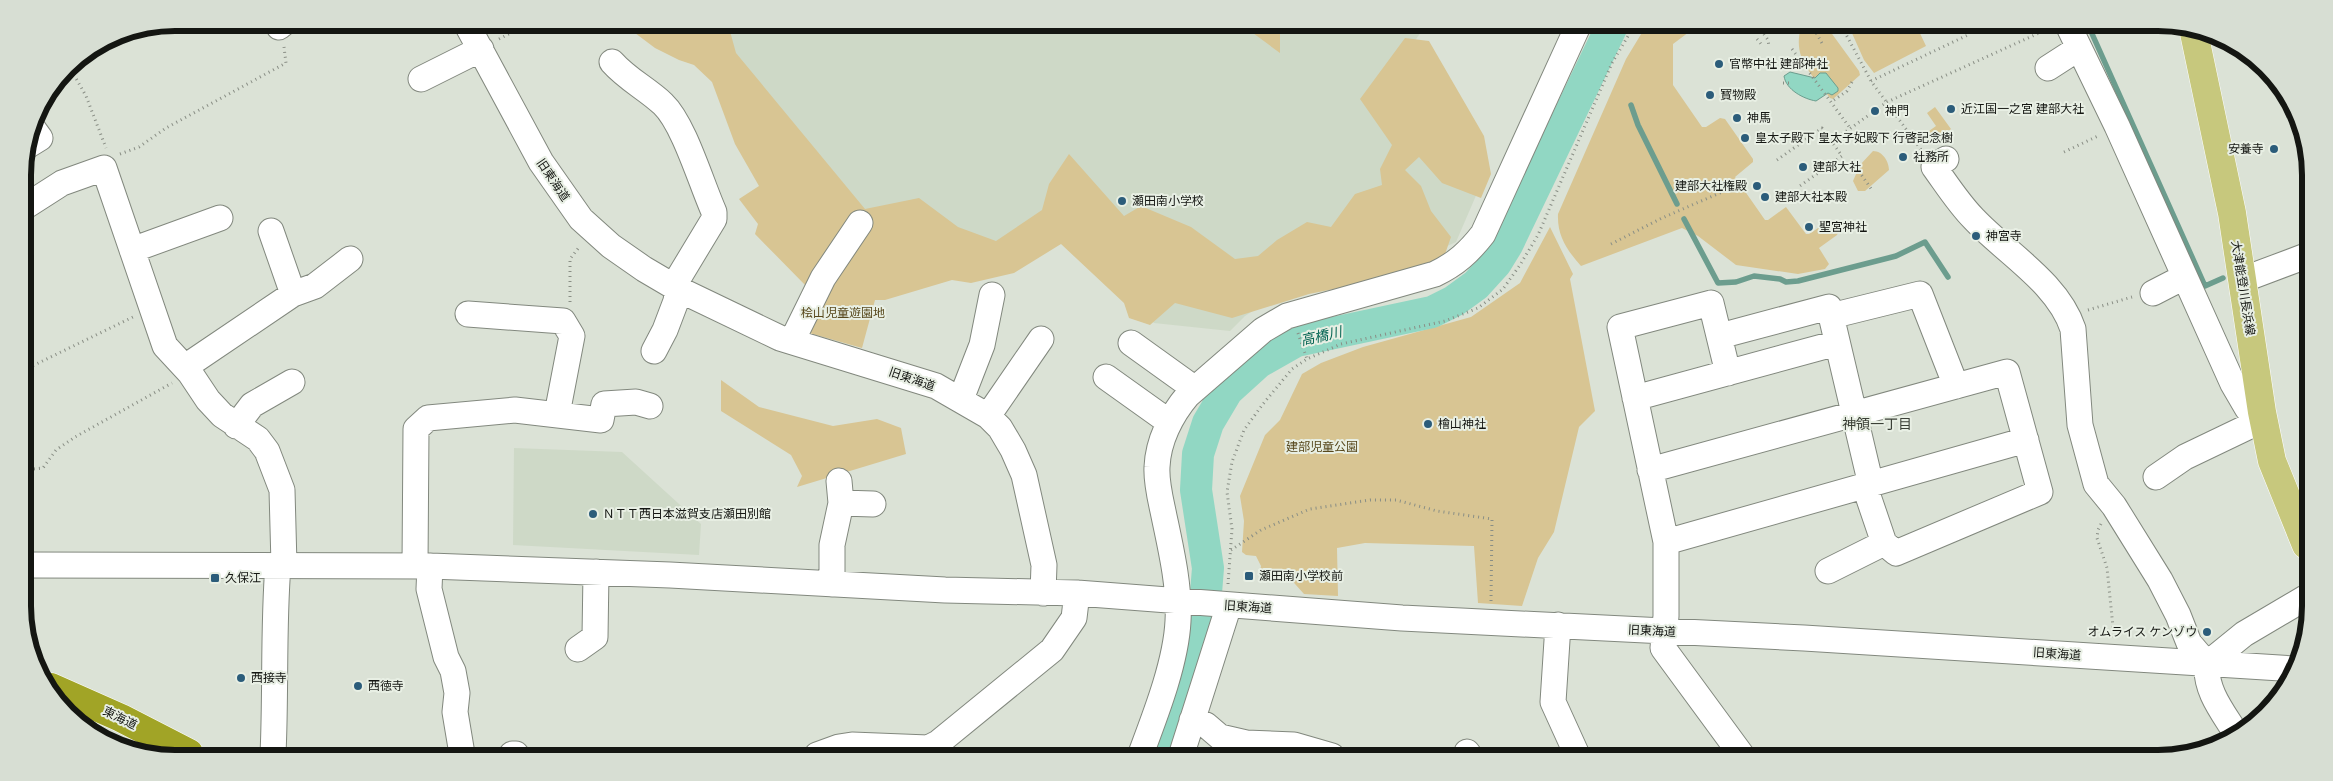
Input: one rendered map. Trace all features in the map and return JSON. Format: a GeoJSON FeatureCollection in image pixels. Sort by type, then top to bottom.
{"type":"FeatureCollection","features":[{"type":"Feature","properties":{"kind":"highway","name":"東海道"},"geometry":{"type":"LineString","coordinates":[[59,690],[121,718],[183,750]]}},
{"type":"Feature","properties":{"kind":"main road","name":"大津能登川長浜線"},"geometry":{"type":"LineString","coordinates":[[2195,36],[2232,214],[2262,426],[2280,485],[2302,536]]}},
{"type":"Feature","properties":{"kind":"street","name":"旧東海道"},"geometry":{"type":"LineString","coordinates":[[472,31],[541,162],[581,219],[591,229],[644,269],[678,289],[792,341],[936,386],[988,416],[1000,428],[1013,450],[1024,475],[1044,565],[1043,593],[1491,622],[1814,639],[2288,669]]}},
{"type":"Feature","properties":{"kind":"street"},"geometry":{"type":"LineString","coordinates":[[1142,750],[1156,712],[1174,647],[1182,602],[1157,467],[1161,444],[1169,422],[1178,408],[1195,389],[1263,330],[1287,316],[1435,274],[1468,254],[1484,234],[1576,31]]}},
{"type":"Feature","properties":{"kind":"street"},"geometry":{"type":"LineString","coordinates":[[2048,68],[2074,38],[2117,126],[2233,384],[2247,408],[2262,426],[2185,456],[2156,476]]}},
{"type":"Feature","properties":{"kind":"street"},"geometry":{"type":"LineString","coordinates":[[421,79],[481,49]]}},
{"type":"Feature","properties":{"kind":"street"},"geometry":{"type":"LineString","coordinates":[[612,62],[625,76],[664,105],[682,134],[714,212],[714,219],[679,277],[676,301],[665,330],[654,351]]}},
{"type":"Feature","properties":{"kind":"street"},"geometry":{"type":"LineString","coordinates":[[32,198],[105,163],[151,309],[165,346],[187,370],[208,400],[222,415],[258,439],[267,451],[282,490],[281,565],[275,611],[276,693],[272,750]]}},
{"type":"Feature","properties":{"kind":"street"},"geometry":{"type":"LineString","coordinates":[[1940,163],[1973,219],[2028,268],[2068,317],[2072,330],[2080,425],[2096,484],[2114,506],[2169,598],[2189,643],[2207,664],[2206,676],[2210,691],[2232,729]]}},
{"type":"Feature","properties":{"kind":"street"},"geometry":{"type":"LineString","coordinates":[[132,250],[220,218]]}},
{"type":"Feature","properties":{"kind":"street"},"geometry":{"type":"LineString","coordinates":[[792,341],[824,278],[860,224]]}},
{"type":"Feature","properties":{"kind":"street"},"geometry":{"type":"LineString","coordinates":[[271,231],[293,294]]}},
{"type":"Feature","properties":{"kind":"street"},"geometry":{"type":"LineString","coordinates":[[2242,280],[2302,258]]}},
{"type":"Feature","properties":{"kind":"street"},"geometry":{"type":"LineString","coordinates":[[187,370],[293,294],[315,286],[350,259]]}},
{"type":"Feature","properties":{"kind":"street"},"geometry":{"type":"LineString","coordinates":[[2154,293],[2184,278]]}},
{"type":"Feature","properties":{"kind":"street"},"geometry":{"type":"LineString","coordinates":[[1831,316],[1920,294],[1956,386]]}},
{"type":"Feature","properties":{"kind":"street"},"geometry":{"type":"LineString","coordinates":[[961,399],[982,345],[992,295]]}},
{"type":"Feature","properties":{"kind":"street"},"geometry":{"type":"LineString","coordinates":[[1728,373],[1711,303],[1620,327],[1666,542],[1666,616],[1662,648],[1737,749]]}},
{"type":"Feature","properties":{"kind":"street"},"geometry":{"type":"LineString","coordinates":[[1650,470],[1854,413],[2007,372],[2040,492],[1896,554],[1884,543],[1868,486],[1854,413],[1829,307],[1720,336]]}},
{"type":"Feature","properties":{"kind":"street"},"geometry":{"type":"LineString","coordinates":[[468,314],[563,321],[572,336],[557,414]]}},
{"type":"Feature","properties":{"kind":"street"},"geometry":{"type":"LineString","coordinates":[[988,416],[1040,340]]}},
{"type":"Feature","properties":{"kind":"street"},"geometry":{"type":"LineString","coordinates":[[1131,343],[1195,389]]}},
{"type":"Feature","properties":{"kind":"street"},"geometry":{"type":"LineString","coordinates":[[1635,398],[1837,343]]}},
{"type":"Feature","properties":{"kind":"street"},"geometry":{"type":"LineString","coordinates":[[1106,377],[1169,422]]}},
{"type":"Feature","properties":{"kind":"street"},"geometry":{"type":"LineString","coordinates":[[236,426],[252,405],[292,382]]}},
{"type":"Feature","properties":{"kind":"street"},"geometry":{"type":"LineString","coordinates":[[461,750],[455,712],[457,693],[454,678],[446,657],[430,589],[422,566],[416,429],[428,418],[515,410],[601,420],[604,404],[636,402],[650,406]]}},
{"type":"Feature","properties":{"kind":"street"},"geometry":{"type":"LineString","coordinates":[[1666,542],[2026,440]]}},
{"type":"Feature","properties":{"kind":"street"},"geometry":{"type":"LineString","coordinates":[[832,584],[832,545],[840,492],[873,504]]}},
{"type":"Feature","properties":{"kind":"street"},"geometry":{"type":"LineString","coordinates":[[1828,570],[1884,543]]}},
{"type":"Feature","properties":{"kind":"street"},"geometry":{"type":"LineString","coordinates":[[31,565],[422,566],[596,572],[1043,593]]}},
{"type":"Feature","properties":{"kind":"street"},"geometry":{"type":"LineString","coordinates":[[578,649],[595,637],[596,572]]}},
{"type":"Feature","properties":{"kind":"street"},"geometry":{"type":"LineString","coordinates":[[932,750],[1052,650],[1074,618],[1078,594]]}},
{"type":"Feature","properties":{"kind":"street"},"geometry":{"type":"LineString","coordinates":[[2207,664],[2244,634],[2302,600]]}},
{"type":"Feature","properties":{"kind":"street"},"geometry":{"type":"LineString","coordinates":[[1183,749],[1224,605]]}},
{"type":"Feature","properties":{"kind":"street"},"geometry":{"type":"LineString","coordinates":[[1558,625],[1553,702],[1574,749]]}},
{"type":"Feature","properties":{"kind":"street"},"geometry":{"type":"LineString","coordinates":[[1192,720],[1206,725],[1220,737],[1246,743],[1294,745],[1309,749]]}},
{"type":"Feature","properties":{"kind":"street"},"geometry":{"type":"LineString","coordinates":[[832,750],[852,746],[909,750]]}},
{"type":"Feature","properties":{"kind":"path"},"geometry":{"type":"LineString","coordinates":[[105,163],[139,147],[166,128],[286,63],[282,31]]}},
{"type":"Feature","properties":{"kind":"path"},"geometry":{"type":"LineString","coordinates":[[481,49],[515,31]]}},
{"type":"Feature","properties":{"kind":"path"},"geometry":{"type":"LineString","coordinates":[[1224,605],[1232,529],[1228,492],[1232,462],[1244,430],[1292,369],[1307,359],[1342,344],[1445,321],[1478,308],[1502,289],[1520,265],[1538,235],[1612,63],[1631,31]]}},
{"type":"Feature","properties":{"kind":"path"},"geometry":{"type":"LineString","coordinates":[[1762,31],[1768,40],[1769,46]]}},
{"type":"Feature","properties":{"kind":"path"},"geometry":{"type":"LineString","coordinates":[[1815,31],[1823,45]]}},
{"type":"Feature","properties":{"kind":"path"},"geometry":{"type":"LineString","coordinates":[[1844,31],[1871,81],[1940,163]]}},
{"type":"Feature","properties":{"kind":"path"},"geometry":{"type":"LineString","coordinates":[[1831,142],[1887,102],[2041,31]]}},
{"type":"Feature","properties":{"kind":"path"},"geometry":{"type":"LineString","coordinates":[[1871,81],[1970,34]]}},
{"type":"Feature","properties":{"kind":"path"},"geometry":{"type":"LineString","coordinates":[[1757,39],[1760,44]]}},
{"type":"Feature","properties":{"kind":"path"},"geometry":{"type":"LineString","coordinates":[[1792,49],[1850,128]]}},
{"type":"Feature","properties":{"kind":"path"},"geometry":{"type":"LineString","coordinates":[[73,74],[86,96],[107,150],[105,163]]}},
{"type":"Feature","properties":{"kind":"path"},"geometry":{"type":"LineString","coordinates":[[1834,100],[1847,91],[1852,82]]}},
{"type":"Feature","properties":{"kind":"path"},"geometry":{"type":"LineString","coordinates":[[1783,83],[1791,83]]}},
{"type":"Feature","properties":{"kind":"path"},"geometry":{"type":"LineString","coordinates":[[2064,152],[2117,126]]}},
{"type":"Feature","properties":{"kind":"path"},"geometry":{"type":"LineString","coordinates":[[1777,160],[1822,128],[1842,156],[1797,188]]}},
{"type":"Feature","properties":{"kind":"path"},"geometry":{"type":"LineString","coordinates":[[1856,168],[1872,190]]}},
{"type":"Feature","properties":{"kind":"path"},"geometry":{"type":"LineString","coordinates":[[1611,244],[1662,218],[1722,192],[1737,182]]}},
{"type":"Feature","properties":{"kind":"path"},"geometry":{"type":"LineString","coordinates":[[563,321],[570,313],[570,260],[591,229]]}},
{"type":"Feature","properties":{"kind":"path"},"geometry":{"type":"LineString","coordinates":[[2068,317],[2120,300],[2154,293]]}},
{"type":"Feature","properties":{"kind":"path"},"geometry":{"type":"LineString","coordinates":[[32,366],[151,309]]}},
{"type":"Feature","properties":{"kind":"path"},"geometry":{"type":"LineString","coordinates":[[1296,328],[1307,359]]}},
{"type":"Feature","properties":{"kind":"path"},"geometry":{"type":"LineString","coordinates":[[31,469],[43,468],[56,450],[75,437],[187,370]]}},
{"type":"Feature","properties":{"kind":"path"},"geometry":{"type":"LineString","coordinates":[[1230,550],[1262,530],[1310,509],[1370,500],[1396,500],[1437,511],[1492,519],[1491,622]]}},
{"type":"Feature","properties":{"kind":"path"},"geometry":{"type":"LineString","coordinates":[[2114,506],[2098,530],[2097,538],[2107,568],[2114,631],[2114,658]]}},
{"type":"Feature","properties":{"kind":"shaded area","name":"瀬田南小学校"},"geometry":{"type":"Polygon","coordinates":[[[681,31],[1422,31],[1376,98],[1484,177],[1456,242],[1417,260],[1274,297],[1245,316],[1230,331],[1154,323],[1066,231],[980,278],[768,174],[702,51],[681,31]]]}},
{"type":"Feature","properties":{"kind":"shaded area"},"geometry":{"type":"Polygon","coordinates":[[[514,448],[622,452],[701,524],[699,555],[513,545],[514,448]]]}},
{"type":"Feature","properties":{"kind":"green space","name":"桧山児童遊園地"},"geometry":{"type":"Polygon","coordinates":[[[632,31],[730,31],[736,53],[865,209],[919,198],[958,227],[996,241],[1042,210],[1049,184],[1069,154],[1124,216],[1141,206],[1191,227],[1235,259],[1258,256],[1277,240],[1307,222],[1331,227],[1355,194],[1382,185],[1380,169],[1392,145],[1360,99],[1405,38],[1429,41],[1484,136],[1491,174],[1481,198],[1442,183],[1419,157],[1405,170],[1421,186],[1431,211],[1451,237],[1444,257],[1423,271],[1309,294],[1232,318],[1175,303],[1150,325],[1129,318],[1124,303],[1061,244],[1014,273],[971,283],[952,280],[885,300],[875,300],[862,348],[802,331],[808,288],[755,234],[758,224],[739,199],[759,186],[735,144],[712,82],[694,65],[655,48],[632,31]]]}},
{"type":"Feature","properties":{"kind":"green space"},"geometry":{"type":"Polygon","coordinates":[[[1250,31],[1280,31],[1280,53],[1250,31]]]}},
{"type":"Feature","properties":{"kind":"green space"},"geometry":{"type":"Polygon","coordinates":[[[1643,31],[1690,31],[1673,44],[1673,85],[1702,127],[1706,127],[1720,118],[1725,119],[1753,159],[1753,162],[1735,177],[1765,220],[1768,220],[1786,207],[1806,234],[1829,221],[1832,222],[1839,231],[1837,235],[1819,248],[1829,264],[1825,269],[1798,274],[1736,265],[1698,236],[1682,228],[1581,266],[1571,254],[1561,236],[1558,214],[1626,59],[1643,31]]]}},
{"type":"Feature","properties":{"kind":"green space"},"geometry":{"type":"Polygon","coordinates":[[[1800,31],[1830,31],[1860,75],[1833,99],[1830,98],[1805,66],[1799,48],[1800,31]]]}},
{"type":"Feature","properties":{"kind":"green space"},"geometry":{"type":"Polygon","coordinates":[[[1851,31],[1919,31],[1926,46],[1874,73],[1864,60],[1851,31]]]}},
{"type":"Feature","properties":{"kind":"green space"},"geometry":{"type":"Polygon","coordinates":[[[1935,107],[1951,129],[1929,145],[1922,136],[1936,126],[1927,113],[1935,107]]]}},
{"type":"Feature","properties":{"kind":"green space"},"geometry":{"type":"Polygon","coordinates":[[[1873,151],[1877,151],[1885,158],[1889,170],[1865,191],[1858,191],[1853,181],[1860,165],[1873,151]]]}},
{"type":"Feature","properties":{"kind":"green space","name":"建部児童公園"},"geometry":{"type":"Polygon","coordinates":[[[1550,227],[1573,274],[1570,279],[1595,411],[1579,427],[1554,532],[1538,558],[1522,606],[1478,603],[1474,546],[1365,543],[1337,548],[1338,596],[1304,594],[1287,575],[1259,576],[1261,566],[1256,556],[1246,555],[1242,552],[1244,521],[1240,496],[1265,435],[1280,420],[1302,374],[1321,363],[1363,347],[1471,317],[1520,283],[1550,227]]]}},
{"type":"Feature","properties":{"kind":"green space"},"geometry":{"type":"Polygon","coordinates":[[[721,380],[759,407],[833,426],[877,419],[901,428],[906,454],[797,487],[802,476],[791,455],[721,411],[721,380]]]}},
{"type":"Feature","properties":{"kind":"water"},"geometry":{"type":"Polygon","coordinates":[[[1790,72],[1815,78],[1820,73],[1826,73],[1838,88],[1838,91],[1832,95],[1828,93],[1816,101],[1806,98],[1788,86],[1784,76],[1790,72]]]}},
{"type":"Feature","properties":{"kind":"waterway","name":"高橋川"},"geometry":{"type":"LineString","coordinates":[[1169,750],[1203,630],[1208,568],[1196,490],[1198,454],[1208,423],[1227,391],[1259,362],[1296,341],[1432,312],[1454,301],[1476,285],[1496,263],[1507,245],[1610,31]]}},
{"type":"Feature","properties":{"kind":"waterway"},"geometry":{"type":"LineString","coordinates":[[2091,31],[2205,286],[2223,278]]}},
{"type":"Feature","properties":{"kind":"waterway"},"geometry":{"type":"LineString","coordinates":[[1631,105],[1638,125],[1677,204]]}},
{"type":"Feature","properties":{"kind":"waterway"},"geometry":{"type":"LineString","coordinates":[[1684,219],[1718,283],[1736,282],[1754,276],[1780,279],[1786,282],[1798,281],[1896,256],[1925,242],[1948,277]]}},
{"type":"Feature","properties":{"kind":"place","name":"官幣中社 建部神社"},"geometry":{"type":"Point","coordinates":[1719,64]}},
{"type":"Feature","properties":{"kind":"place","name":"寳物殿"},"geometry":{"type":"Point","coordinates":[1710,95]}},
{"type":"Feature","properties":{"kind":"place","name":"近江国一之宮 建部大社"},"geometry":{"type":"Point","coordinates":[1951,109]}},
{"type":"Feature","properties":{"kind":"place","name":"神門"},"geometry":{"type":"Point","coordinates":[1875,111]}},
{"type":"Feature","properties":{"kind":"place","name":"神馬"},"geometry":{"type":"Point","coordinates":[1737,118]}},
{"type":"Feature","properties":{"kind":"place","name":"皇太子殿下 皇太子妃殿下 行啓記念樹"},"geometry":{"type":"Point","coordinates":[1745,138]}},
{"type":"Feature","properties":{"kind":"place","name":"安養寺"},"geometry":{"type":"Point","coordinates":[2274,149]}},
{"type":"Feature","properties":{"kind":"place","name":"社務所"},"geometry":{"type":"Point","coordinates":[1903,157]}},
{"type":"Feature","properties":{"kind":"place","name":"建部大社"},"geometry":{"type":"Point","coordinates":[1803,167]}},
{"type":"Feature","properties":{"kind":"place","name":"建部大社権殿"},"geometry":{"type":"Point","coordinates":[1757,186]}},
{"type":"Feature","properties":{"kind":"place","name":"建部大社本殿"},"geometry":{"type":"Point","coordinates":[1765,197]}},
{"type":"Feature","properties":{"kind":"place","name":"瀬田南小学校"},"geometry":{"type":"Point","coordinates":[1122,201]}},
{"type":"Feature","properties":{"kind":"place","name":"聖宮神社"},"geometry":{"type":"Point","coordinates":[1809,227]}},
{"type":"Feature","properties":{"kind":"place","name":"神宮寺"},"geometry":{"type":"Point","coordinates":[1976,236]}},
{"type":"Feature","properties":{"kind":"place","name":"檜山神社"},"geometry":{"type":"Point","coordinates":[1428,424]}},
{"type":"Feature","properties":{"kind":"place","name":"ＮＴＴ西日本滋賀支店瀬田別館"},"geometry":{"type":"Point","coordinates":[593,514]}},
{"type":"Feature","properties":{"kind":"place","name":"瀬田南小学校前"},"geometry":{"type":"Point","coordinates":[1249,576]}},
{"type":"Feature","properties":{"kind":"place","name":"久保江"},"geometry":{"type":"Point","coordinates":[215,578]}},
{"type":"Feature","properties":{"kind":"place","name":"オムライス ケンゾウ"},"geometry":{"type":"Point","coordinates":[2207,632]}},
{"type":"Feature","properties":{"kind":"place","name":"西接寺"},"geometry":{"type":"Point","coordinates":[241,678]}},
{"type":"Feature","properties":{"kind":"place","name":"西徳寺"},"geometry":{"type":"Point","coordinates":[358,686]}},
{"type":"Feature","properties":{"kind":"district","name":"神領一丁目"},"geometry":{"type":"Point","coordinates":[1877,424]}}]}
